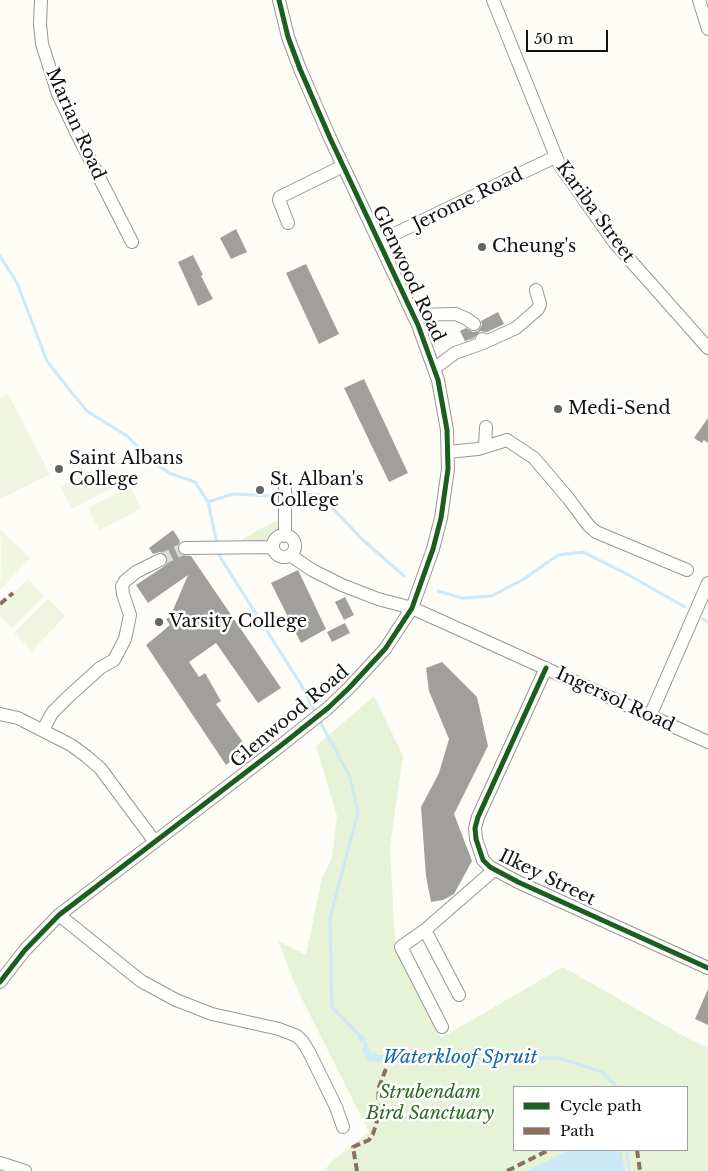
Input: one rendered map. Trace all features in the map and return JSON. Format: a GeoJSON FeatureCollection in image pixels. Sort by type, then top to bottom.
{"type":"FeatureCollection","features":[{"type":"Feature","properties":{"kind":"street","name":"Marian Road"},"geometry":{"type":"LineString","coordinates":[[42,0],[40,24],[42,44],[58,94],[132,242]]}},
{"type":"Feature","properties":{"kind":"street","name":"Glenwood Road"},"geometry":{"type":"LineString","coordinates":[[0,982],[25,950],[60,915],[328,708],[367,670],[385,649],[412,608],[433,549],[440,522],[448,469],[444,411],[435,368],[414,315],[343,166],[300,69],[288,37],[279,0]]}},
{"type":"Feature","properties":{"kind":"street","name":"Kariba Street"},"geometry":{"type":"LineString","coordinates":[[493,0],[555,157],[614,242],[708,348]]}},
{"type":"Feature","properties":{"kind":"street"},"geometry":{"type":"LineString","coordinates":[[699,0],[708,29]]}},
{"type":"Feature","properties":{"kind":"street","name":"Jerome Road"},"geometry":{"type":"LineString","coordinates":[[380,242],[555,157]]}},
{"type":"Feature","properties":{"kind":"street"},"geometry":{"type":"LineString","coordinates":[[288,223],[279,200],[280,197],[343,166]]}},
{"type":"Feature","properties":{"kind":"street"},"geometry":{"type":"LineString","coordinates":[[435,368],[455,353],[516,328],[538,309],[540,304],[536,290]]}},
{"type":"Feature","properties":{"kind":"street"},"geometry":{"type":"LineString","coordinates":[[414,315],[456,314],[467,318],[474,324]]}},
{"type":"Feature","properties":{"kind":"street"},"geometry":{"type":"LineString","coordinates":[[485,447],[486,427]]}},
{"type":"Feature","properties":{"kind":"street"},"geometry":{"type":"LineString","coordinates":[[448,452],[485,447],[507,440],[534,458],[589,526],[596,532],[605,538],[687,570]]}},
{"type":"Feature","properties":{"kind":"street"},"geometry":{"type":"LineString","coordinates":[[284,536],[285,488]]}},
{"type":"Feature","properties":{"kind":"street"},"geometry":{"type":"LineString","coordinates":[[290,537],[294,543],[294,550],[286,557],[279,556],[274,551],[273,546],[276,538],[290,537]]}},
{"type":"Feature","properties":{"kind":"street"},"geometry":{"type":"LineString","coordinates":[[185,548],[273,546]]}},
{"type":"Feature","properties":{"kind":"street","name":"Ingersol Road"},"geometry":{"type":"LineString","coordinates":[[290,555],[312,570],[349,587],[378,599],[412,608],[708,742]]}},
{"type":"Feature","properties":{"kind":"street"},"geometry":{"type":"LineString","coordinates":[[42,730],[52,714],[68,697],[100,668],[114,660],[125,639],[130,615],[122,586],[131,575],[160,560]]}},
{"type":"Feature","properties":{"kind":"street"},"geometry":{"type":"LineString","coordinates":[[650,716],[708,583]]}},
{"type":"Feature","properties":{"kind":"street","name":"Ilkey Street"},"geometry":{"type":"LineString","coordinates":[[546,668],[481,808],[476,823],[477,846],[484,860],[494,870],[538,892],[708,968]]}},
{"type":"Feature","properties":{"kind":"street"},"geometry":{"type":"LineString","coordinates":[[0,714],[18,718],[71,744],[95,764],[155,842]]}},
{"type":"Feature","properties":{"kind":"street"},"geometry":{"type":"LineString","coordinates":[[442,1027],[402,946],[425,930],[494,870]]}},
{"type":"Feature","properties":{"kind":"street"},"geometry":{"type":"LineString","coordinates":[[60,915],[141,981],[176,1000],[220,1016],[279,1029],[297,1036],[305,1045],[313,1060],[333,1100],[343,1127]]}},
{"type":"Feature","properties":{"kind":"street"},"geometry":{"type":"LineString","coordinates":[[425,930],[459,995]]}},
{"type":"Feature","properties":{"kind":"street"},"geometry":{"type":"LineString","coordinates":[[0,1163],[25,1171]]}},
{"type":"Feature","properties":{"kind":"green space"},"geometry":{"type":"Polygon","coordinates":[[[8,394],[50,474],[0,499],[0,398],[8,394]]]}},
{"type":"Feature","properties":{"kind":"green space"},"geometry":{"type":"Polygon","coordinates":[[[103,465],[114,487],[72,509],[61,487],[103,465]]]}},
{"type":"Feature","properties":{"kind":"green space"},"geometry":{"type":"Polygon","coordinates":[[[130,486],[141,509],[99,530],[88,508],[130,486]]]}},
{"type":"Feature","properties":{"kind":"green space"},"geometry":{"type":"Polygon","coordinates":[[[279,519],[279,527],[271,538],[262,542],[237,542],[279,519]]]}},
{"type":"Feature","properties":{"kind":"green space"},"geometry":{"type":"Polygon","coordinates":[[[0,529],[30,558],[0,590],[1,548],[0,529]]]}},
{"type":"Feature","properties":{"kind":"green space"},"geometry":{"type":"Polygon","coordinates":[[[28,579],[44,596],[12,628],[0,616],[0,606],[28,579]]]}},
{"type":"Feature","properties":{"kind":"green space"},"geometry":{"type":"Polygon","coordinates":[[[48,599],[65,616],[32,651],[14,633],[48,599]]]}},
{"type":"Feature","properties":{"kind":"green space","name":"Strubendam Bird Sanctuary"},"geometry":{"type":"Polygon","coordinates":[[[374,696],[403,756],[390,847],[395,944],[441,1038],[563,967],[687,1038],[708,1048],[708,1171],[324,1171],[331,1162],[369,1132],[296,987],[278,941],[306,955],[322,878],[332,858],[337,816],[316,746],[374,696]]]}},
{"type":"Feature","properties":{"kind":"water"},"geometry":{"type":"Polygon","coordinates":[[[359,1032],[364,1037],[371,1054],[375,1052],[377,1055],[387,1055],[388,1062],[369,1061],[363,1052],[363,1043],[358,1039],[359,1032]]]}},
{"type":"Feature","properties":{"kind":"water"},"geometry":{"type":"Polygon","coordinates":[[[567,1151],[621,1151],[625,1171],[527,1171],[567,1151]]]}},
{"type":"Feature","properties":{"kind":"building"},"geometry":{"type":"Polygon","coordinates":[[[236,229],[247,252],[231,259],[220,238],[236,229]]]}},
{"type":"Feature","properties":{"kind":"building"},"geometry":{"type":"Polygon","coordinates":[[[193,255],[213,299],[198,306],[178,262],[193,255]]]}},
{"type":"Feature","properties":{"kind":"building"},"geometry":{"type":"Polygon","coordinates":[[[306,264],[339,334],[319,344],[286,273],[306,264]]]}},
{"type":"Feature","properties":{"kind":"building"},"geometry":{"type":"Polygon","coordinates":[[[498,312],[504,324],[487,332],[480,331],[474,338],[465,341],[460,331],[466,328],[473,332],[478,331],[482,325],[481,321],[498,312]]]}},
{"type":"Feature","properties":{"kind":"building"},"geometry":{"type":"Polygon","coordinates":[[[364,379],[408,473],[389,482],[344,388],[364,379]]]}},
{"type":"Feature","properties":{"kind":"building"},"geometry":{"type":"Polygon","coordinates":[[[708,418],[708,443],[704,440],[702,443],[694,438],[708,418]]]}},
{"type":"Feature","properties":{"kind":"building"},"geometry":{"type":"Polygon","coordinates":[[[173,530],[180,541],[177,548],[178,553],[191,556],[281,688],[258,703],[216,643],[189,662],[199,677],[205,673],[221,701],[216,704],[247,748],[226,765],[146,645],[170,625],[166,619],[170,617],[188,575],[148,603],[136,585],[166,565],[168,560],[165,554],[160,552],[153,554],[149,548],[173,530]]]}},
{"type":"Feature","properties":{"kind":"building"},"geometry":{"type":"Polygon","coordinates":[[[298,570],[326,629],[301,643],[271,583],[298,570]]]}},
{"type":"Feature","properties":{"kind":"building"},"geometry":{"type":"Polygon","coordinates":[[[345,597],[354,615],[344,620],[335,602],[345,597]]]}},
{"type":"Feature","properties":{"kind":"building"},"geometry":{"type":"Polygon","coordinates":[[[345,623],[350,633],[332,642],[327,632],[345,623]]]}},
{"type":"Feature","properties":{"kind":"building"},"geometry":{"type":"Polygon","coordinates":[[[442,662],[477,697],[488,746],[454,814],[472,861],[454,894],[443,900],[431,902],[426,876],[421,807],[439,773],[449,739],[429,691],[426,668],[442,662]]]}},
{"type":"Feature","properties":{"kind":"building"},"geometry":{"type":"Polygon","coordinates":[[[708,989],[708,1025],[695,1019],[708,989]]]}},
{"type":"Feature","properties":{"kind":"waterway","name":"Waterkloof Spruit"},"geometry":{"type":"LineString","coordinates":[[0,256],[17,283],[47,361],[87,411],[127,436],[147,456],[169,473],[195,482],[208,502],[217,544]]}},
{"type":"Feature","properties":{"kind":"waterway"},"geometry":{"type":"LineString","coordinates":[[208,502],[233,494],[273,496]]}},
{"type":"Feature","properties":{"kind":"waterway"},"geometry":{"type":"LineString","coordinates":[[293,494],[320,495],[363,540],[404,576]]}},
{"type":"Feature","properties":{"kind":"waterway","name":"Waterkloof Spruit"},"geometry":{"type":"LineString","coordinates":[[219,550],[220,557],[300,683],[316,714]]}},
{"type":"Feature","properties":{"kind":"waterway"},"geometry":{"type":"LineString","coordinates":[[438,591],[462,598],[492,596],[524,579],[558,555],[583,552],[685,607]]}},
{"type":"Feature","properties":{"kind":"waterway"},"geometry":{"type":"LineString","coordinates":[[703,619],[708,622]]}},
{"type":"Feature","properties":{"kind":"waterway","name":"Waterkloof Spruit"},"geometry":{"type":"LineString","coordinates":[[319,720],[350,777],[358,812],[330,918],[332,1007],[361,1037]]}},
{"type":"Feature","properties":{"kind":"waterway","name":"Waterkloof Spruit"},"geometry":{"type":"LineString","coordinates":[[386,1059],[559,1058],[602,1072],[616,1086]]}},
{"type":"Feature","properties":{"kind":"waterway"},"geometry":{"type":"LineString","coordinates":[[627,1151],[629,1171]]}},
{"type":"Feature","properties":{"kind":"tunnel"},"geometry":{"type":"LineString","coordinates":[[160,560],[185,548]]}},
{"type":"Feature","properties":{"kind":"marked path"},"geometry":{"type":"LineString","coordinates":[[0,604],[13,593]]}},
{"type":"Feature","properties":{"kind":"marked path"},"geometry":{"type":"LineString","coordinates":[[357,1171],[353,1147],[369,1140],[373,1134],[377,1121],[379,1087],[387,1066]]}},
{"type":"Feature","properties":{"kind":"marked path"},"geometry":{"type":"LineString","coordinates":[[507,1171],[547,1151]]}},
{"type":"Feature","properties":{"kind":"marked path"},"geometry":{"type":"LineString","coordinates":[[637,1151],[640,1171]]}},
{"type":"Feature","properties":{"kind":"cycle path"},"geometry":{"type":"LineString","coordinates":[[0,982],[25,950],[59,915],[279,747],[328,708],[349,688],[385,649],[412,608],[433,549],[441,518],[448,469],[447,430],[438,380],[418,325],[330,138],[300,69],[288,37],[279,0]]}},
{"type":"Feature","properties":{"kind":"cycle path"},"geometry":{"type":"LineString","coordinates":[[546,668],[478,817],[475,828],[476,839],[483,860],[490,867],[518,882],[708,968]]}},
{"type":"Feature","properties":{"kind":"place","name":"Cheung's"},"geometry":{"type":"Point","coordinates":[482,247]}},
{"type":"Feature","properties":{"kind":"place","name":"Medi-Send"},"geometry":{"type":"Point","coordinates":[558,409]}},
{"type":"Feature","properties":{"kind":"place","name":"Saint Albans College"},"geometry":{"type":"Point","coordinates":[59,469]}},
{"type":"Feature","properties":{"kind":"place","name":"St. Alban's College"},"geometry":{"type":"Point","coordinates":[260,490]}},
{"type":"Feature","properties":{"kind":"place","name":"Varsity College"},"geometry":{"type":"Point","coordinates":[159,622]}}]}
